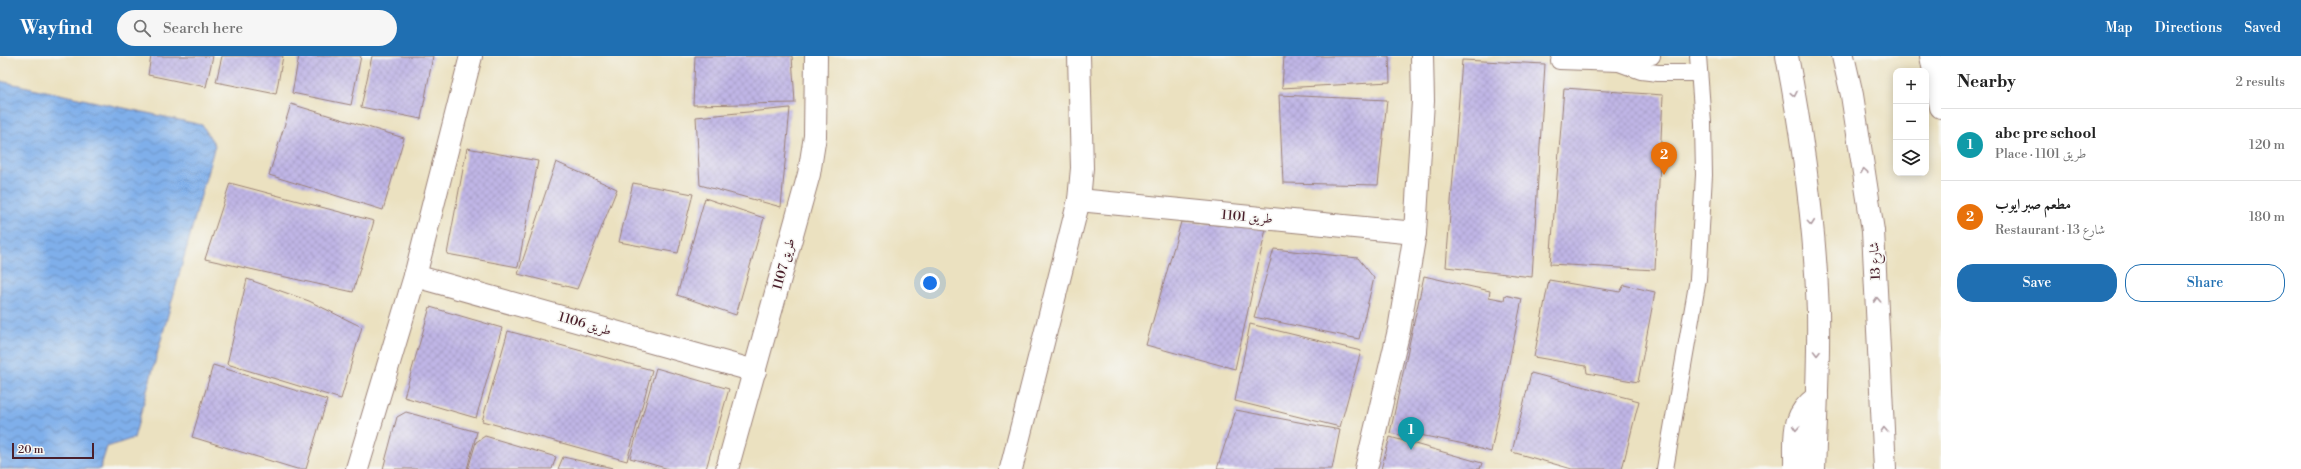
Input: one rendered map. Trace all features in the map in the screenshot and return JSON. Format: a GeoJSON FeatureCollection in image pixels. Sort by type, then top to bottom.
{"type":"FeatureCollection","features":[{"type":"Feature","properties":{"kind":"main road"},"geometry":{"type":"LineString","coordinates":[[357,469],[415,276],[471,56]]}},
{"type":"Feature","properties":{"kind":"main road","name":"طريق 1107"},"geometry":{"type":"LineString","coordinates":[[728,469],[809,174],[815,136],[816,56]]}},
{"type":"Feature","properties":{"kind":"main road"},"geometry":{"type":"LineString","coordinates":[[1011,469],[1079,200],[1082,168],[1079,56]]}},
{"type":"Feature","properties":{"kind":"main road"},"geometry":{"type":"LineString","coordinates":[[1366,469],[1399,330],[1415,233],[1423,101],[1422,56]]}},
{"type":"Feature","properties":{"kind":"main road"},"geometry":{"type":"LineString","coordinates":[[1786,56],[1799,117],[1812,222],[1818,312],[1814,469]]}},
{"type":"Feature","properties":{"kind":"main road","name":"شارع 13"},"geometry":{"type":"LineString","coordinates":[[1842,56],[1852,95],[1873,231],[1885,469]]}},
{"type":"Feature","properties":{"kind":"main road"},"geometry":{"type":"LineString","coordinates":[[1931,56],[1941,107]]}},
{"type":"Feature","properties":{"kind":"main road","name":"طريق 1101"},"geometry":{"type":"LineString","coordinates":[[1079,200],[1415,233]]}},
{"type":"Feature","properties":{"kind":"main road","name":"طريق 1106"},"geometry":{"type":"LineString","coordinates":[[415,276],[755,371]]}},
{"type":"Feature","properties":{"kind":"main road"},"geometry":{"type":"LineString","coordinates":[[1795,469],[1796,422],[1805,406],[1817,397]]}},
{"type":"Feature","properties":{"kind":"lane"},"geometry":{"type":"LineString","coordinates":[[1559,61],[1619,63],[1652,56]]}},
{"type":"Feature","properties":{"kind":"lane"},"geometry":{"type":"LineString","coordinates":[[1665,469],[1698,279],[1704,175],[1703,122],[1698,56]]}},
{"type":"Feature","properties":{"kind":"lane"},"geometry":{"type":"LineString","coordinates":[[1619,63],[1647,72],[1699,73]]}},
{"type":"Feature","properties":{"kind":"water"},"geometry":{"type":"Polygon","coordinates":[[[0,81],[202,125],[215,145],[134,438],[107,447],[100,469],[0,469],[0,81]]]}},
{"type":"Feature","properties":{"kind":"building"},"geometry":{"type":"Polygon","coordinates":[[[151,56],[213,56],[206,87],[148,75],[151,56]]]}},
{"type":"Feature","properties":{"kind":"building"},"geometry":{"type":"Polygon","coordinates":[[[222,56],[283,56],[276,94],[216,82],[222,56]]]}},
{"type":"Feature","properties":{"kind":"building"},"geometry":{"type":"Polygon","coordinates":[[[299,56],[361,56],[351,105],[292,93],[299,56]]]}},
{"type":"Feature","properties":{"kind":"building"},"geometry":{"type":"Polygon","coordinates":[[[372,56],[433,56],[421,119],[361,107],[372,56]]]}},
{"type":"Feature","properties":{"kind":"building"},"geometry":{"type":"Polygon","coordinates":[[[695,56],[792,56],[795,103],[693,105],[695,56]]]}},
{"type":"Feature","properties":{"kind":"building"},"geometry":{"type":"Polygon","coordinates":[[[1284,56],[1389,56],[1390,82],[1282,88],[1284,56]]]}},
{"type":"Feature","properties":{"kind":"building"},"geometry":{"type":"Polygon","coordinates":[[[1462,60],[1545,64],[1532,277],[1446,267],[1462,60]]]}},
{"type":"Feature","properties":{"kind":"building"},"geometry":{"type":"Polygon","coordinates":[[[1564,88],[1663,95],[1655,270],[1550,264],[1564,88]]]}},
{"type":"Feature","properties":{"kind":"building"},"geometry":{"type":"Polygon","coordinates":[[[1279,95],[1387,100],[1378,185],[1283,183],[1279,95]]]}},
{"type":"Feature","properties":{"kind":"building"},"geometry":{"type":"Polygon","coordinates":[[[291,104],[404,138],[383,210],[269,175],[291,104]]]}},
{"type":"Feature","properties":{"kind":"building"},"geometry":{"type":"Polygon","coordinates":[[[790,108],[781,207],[700,185],[696,117],[790,108]]]}},
{"type":"Feature","properties":{"kind":"building"},"geometry":{"type":"Polygon","coordinates":[[[467,148],[538,161],[518,267],[447,254],[467,148]]]}},
{"type":"Feature","properties":{"kind":"building"},"geometry":{"type":"Polygon","coordinates":[[[556,162],[617,189],[577,289],[518,274],[556,162]]]}},
{"type":"Feature","properties":{"kind":"building"},"geometry":{"type":"Polygon","coordinates":[[[230,183],[374,221],[353,292],[205,259],[230,183]]]}},
{"type":"Feature","properties":{"kind":"building"},"geometry":{"type":"Polygon","coordinates":[[[633,183],[693,194],[678,253],[619,242],[633,183]]]}},
{"type":"Feature","properties":{"kind":"building"},"geometry":{"type":"Polygon","coordinates":[[[705,198],[764,218],[736,315],[677,295],[705,198]]]}},
{"type":"Feature","properties":{"kind":"building"},"geometry":{"type":"Polygon","coordinates":[[[1181,222],[1266,229],[1235,369],[1146,345],[1181,222]]]}},
{"type":"Feature","properties":{"kind":"building"},"geometry":{"type":"Polygon","coordinates":[[[1274,249],[1358,258],[1374,278],[1359,339],[1254,317],[1274,249]]]}},
{"type":"Feature","properties":{"kind":"building"},"geometry":{"type":"Polygon","coordinates":[[[1424,276],[1490,291],[1489,297],[1504,300],[1505,295],[1522,299],[1491,452],[1464,444],[1420,435],[1411,430],[1409,437],[1390,433],[1424,276]]]}},
{"type":"Feature","properties":{"kind":"building"},"geometry":{"type":"Polygon","coordinates":[[[247,279],[309,301],[362,327],[341,399],[227,364],[247,279]]]}},
{"type":"Feature","properties":{"kind":"building"},"geometry":{"type":"Polygon","coordinates":[[[1549,280],[1620,292],[1624,285],[1655,292],[1638,382],[1587,373],[1586,366],[1534,357],[1549,280]]]}},
{"type":"Feature","properties":{"kind":"building"},"geometry":{"type":"Polygon","coordinates":[[[430,307],[502,328],[476,418],[404,397],[430,307]]]}},
{"type":"Feature","properties":{"kind":"building"},"geometry":{"type":"Polygon","coordinates":[[[1250,324],[1361,351],[1340,427],[1235,401],[1250,324]]]}},
{"type":"Feature","properties":{"kind":"building"},"geometry":{"type":"Polygon","coordinates":[[[508,331],[652,370],[627,461],[482,421],[508,331]]]}},
{"type":"Feature","properties":{"kind":"building"},"geometry":{"type":"Polygon","coordinates":[[[213,365],[327,400],[306,469],[297,469],[192,437],[213,365]]]}},
{"type":"Feature","properties":{"kind":"building"},"geometry":{"type":"Polygon","coordinates":[[[656,368],[729,389],[706,469],[669,469],[630,458],[656,368]]]}},
{"type":"Feature","properties":{"kind":"building"},"geometry":{"type":"Polygon","coordinates":[[[1531,373],[1639,401],[1622,469],[1572,469],[1512,452],[1531,373]]]}},
{"type":"Feature","properties":{"kind":"building"},"geometry":{"type":"Polygon","coordinates":[[[1236,410],[1340,430],[1332,469],[1217,469],[1236,410]]]}},
{"type":"Feature","properties":{"kind":"building"},"geometry":{"type":"Polygon","coordinates":[[[406,412],[477,432],[467,469],[383,469],[397,417],[406,412]]]}},
{"type":"Feature","properties":{"kind":"building"},"geometry":{"type":"Polygon","coordinates":[[[485,436],[556,457],[552,469],[468,469],[476,442],[485,436]]]}},
{"type":"Feature","properties":{"kind":"building"},"geometry":{"type":"Polygon","coordinates":[[[1390,437],[1482,463],[1480,469],[1381,469],[1390,437]]]}},
{"type":"Feature","properties":{"kind":"building"},"geometry":{"type":"Polygon","coordinates":[[[563,457],[613,468],[613,469],[558,469],[563,457]]]}},
{"type":"Feature","properties":{"kind":"place","name":"مطعم صبر ايوب"},"geometry":{"type":"Point","coordinates":[1664,175]}},
{"type":"Feature","properties":{"kind":"place","name":"abc pre school"},"geometry":{"type":"Point","coordinates":[1411,450]}}]}
